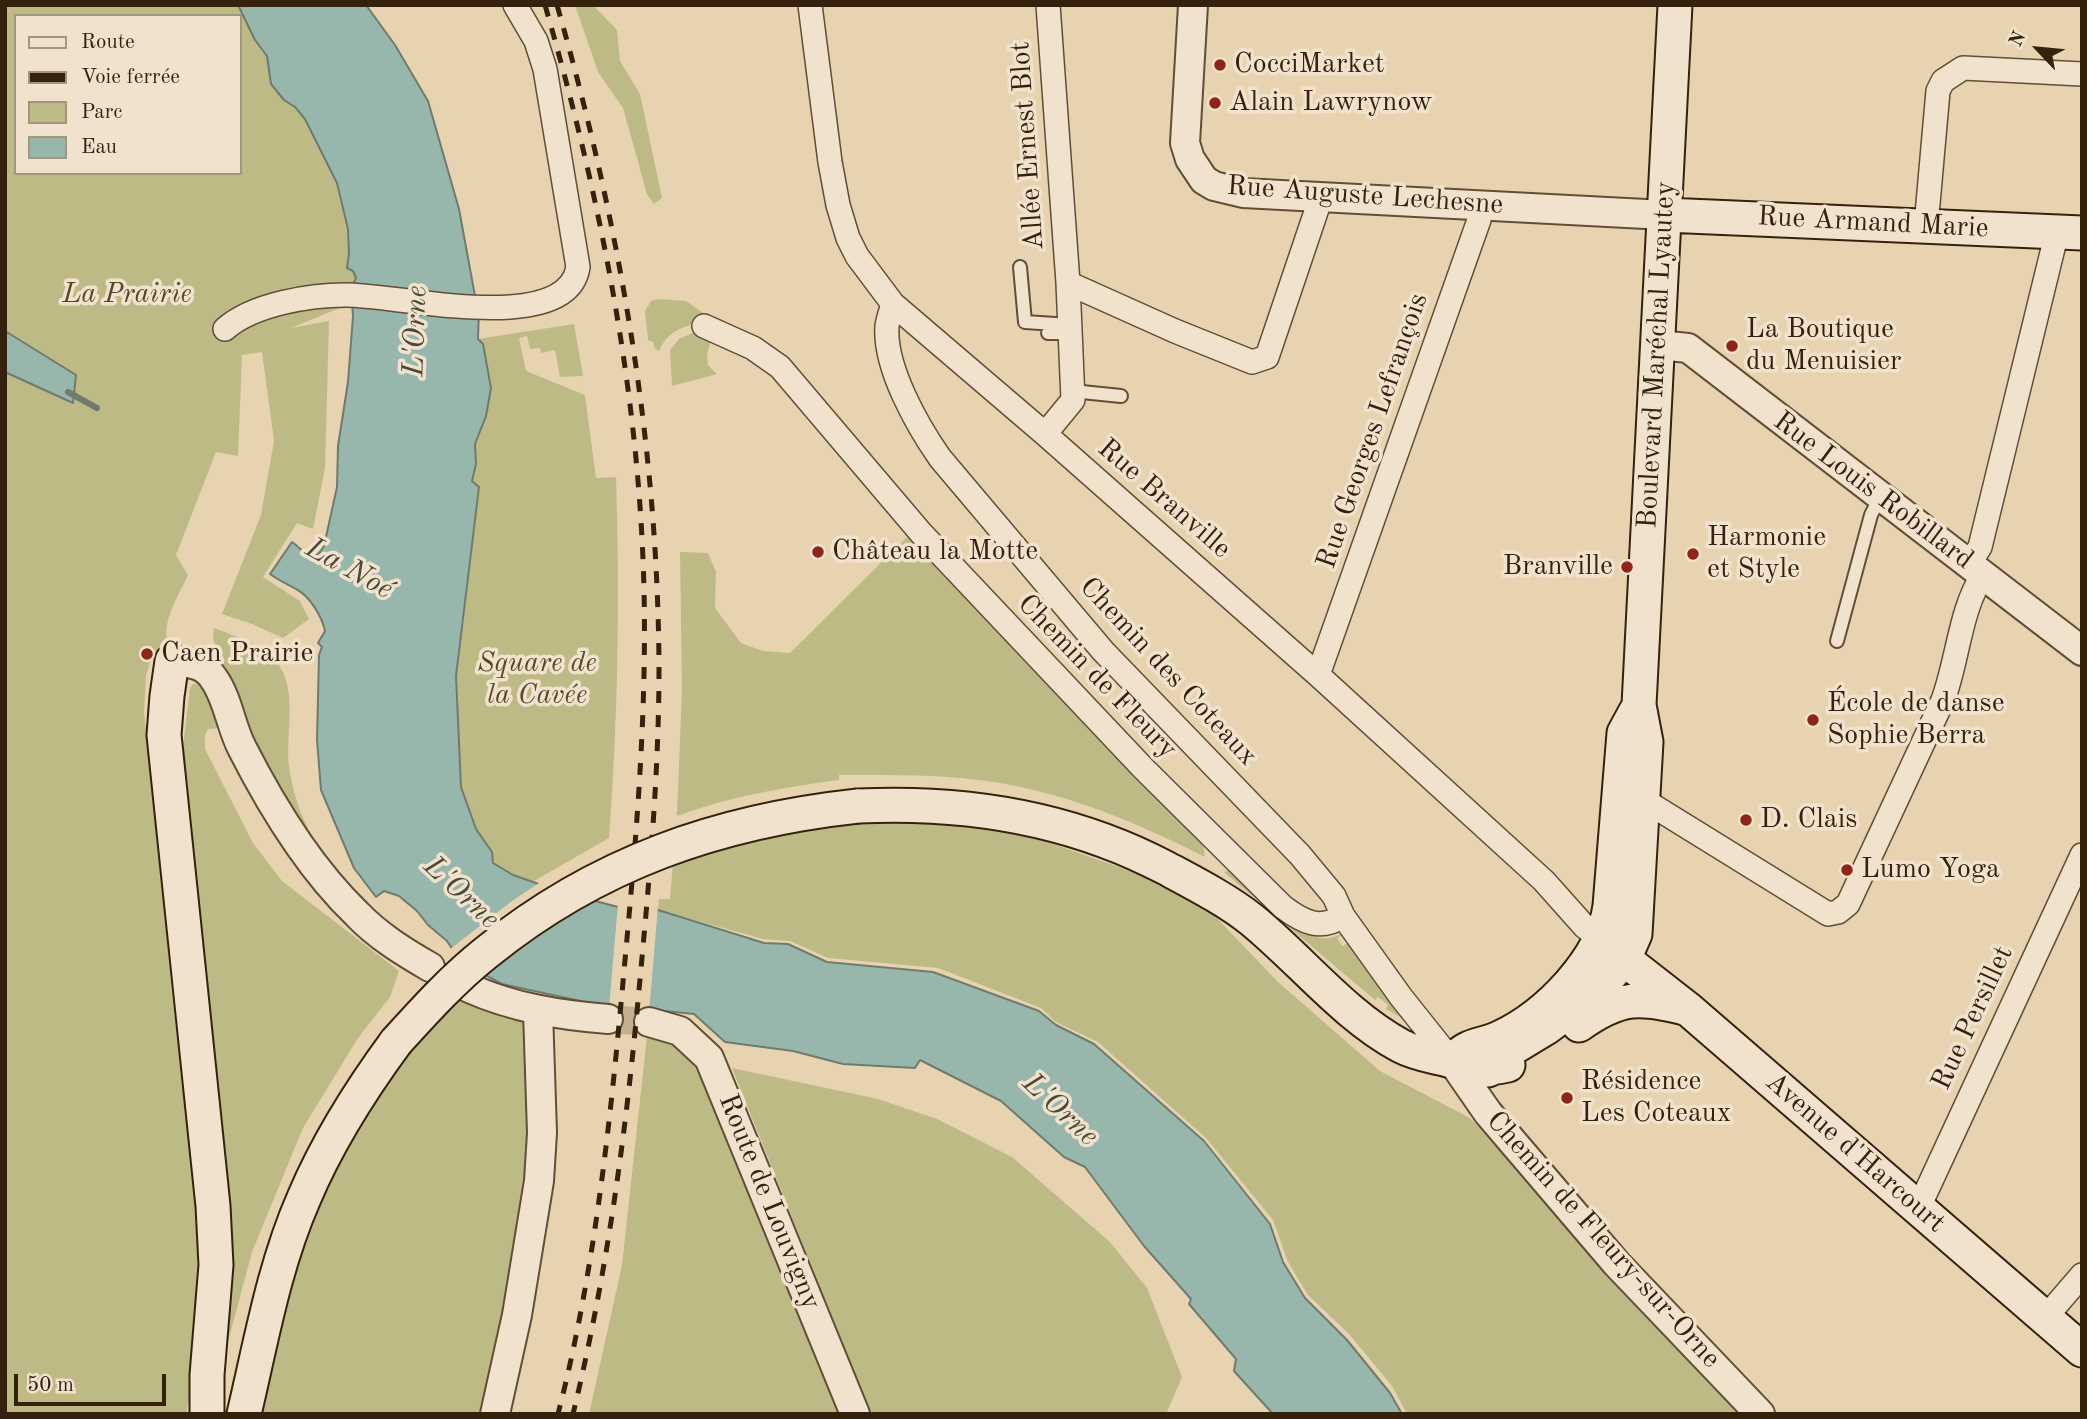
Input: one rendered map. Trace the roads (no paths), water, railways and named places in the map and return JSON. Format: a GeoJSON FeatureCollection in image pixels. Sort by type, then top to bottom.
{"type":"FeatureCollection","features":[{"type":"Feature","properties":{"kind":"main road","name":"Boulevard Maréchal Lyautey"},"geometry":{"type":"LineString","coordinates":[[1613,949],[1635,934],[1631,792],[1646,742],[1639,705],[1675,5]]}},
{"type":"Feature","properties":{"kind":"main road","name":"Rue Armand Marie"},"geometry":{"type":"LineString","coordinates":[[1665,215],[2069,232]]}},
{"type":"Feature","properties":{"kind":"main road"},"geometry":{"type":"LineString","coordinates":[[172,661],[164,735],[213,1206],[216,1265],[206,1375],[207,1414]]}},
{"type":"Feature","properties":{"kind":"main road"},"geometry":{"type":"LineString","coordinates":[[244,1414],[278,1272],[303,1199],[319,1163],[357,1096],[396,1042],[442,993],[495,945],[545,909],[612,871],[659,851],[725,829],[788,815],[858,806],[944,806],[1001,813],[1068,829],[1166,868],[1250,919],[1373,1028],[1402,1047],[1424,1056],[1488,1070],[1521,1063],[1601,1010],[1618,1003],[1653,1001],[1688,1009]]}},
{"type":"Feature","properties":{"kind":"main road"},"geometry":{"type":"LineString","coordinates":[[1452,1060],[1463,1049],[1500,1038],[1542,1009],[1578,974],[1613,949]]}},
{"type":"Feature","properties":{"kind":"main road"},"geometry":{"type":"LineString","coordinates":[[1488,1070],[1513,1048],[1589,997],[1608,980],[1613,949]]}},
{"type":"Feature","properties":{"kind":"main road","name":"Avenue d'Harcourt"},"geometry":{"type":"LineString","coordinates":[[1613,949],[1688,1009],[2082,1350]]}},
{"type":"Feature","properties":{"kind":"street"},"geometry":{"type":"LineString","coordinates":[[225,329],[232,323],[295,298],[350,295],[482,307],[529,305],[561,294],[571,286],[578,267],[545,69],[536,41],[515,5]]}},
{"type":"Feature","properties":{"kind":"street","name":"Rue Branville"},"geometry":{"type":"LineString","coordinates":[[810,5],[838,205],[848,238],[857,256],[893,304],[1318,675],[1544,881],[1585,927],[1613,949]]}},
{"type":"Feature","properties":{"kind":"street","name":"Allée Ernest Blot"},"geometry":{"type":"LineString","coordinates":[[1048,5],[1068,283],[1063,330],[1072,391]]}},
{"type":"Feature","properties":{"kind":"street","name":"Rue Auguste Lechesne"},"geometry":{"type":"LineString","coordinates":[[1193,5],[1185,143],[1197,171],[1214,186],[1243,193],[1665,215]]}},
{"type":"Feature","properties":{"kind":"street"},"geometry":{"type":"LineString","coordinates":[[1926,226],[1938,91],[1943,81],[1963,68],[2082,74]]}},
{"type":"Feature","properties":{"kind":"street","name":"Allée Ernest Blot"},"geometry":{"type":"LineString","coordinates":[[1068,283],[1252,362],[1267,357],[1321,197]]}},
{"type":"Feature","properties":{"kind":"street","name":"Rue Georges Lefrançois"},"geometry":{"type":"LineString","coordinates":[[1318,675],[1479,220],[1480,205]]}},
{"type":"Feature","properties":{"kind":"street"},"geometry":{"type":"LineString","coordinates":[[1631,792],[1828,914],[1843,910],[1848,904],[1950,680],[1973,591],[1980,547],[2069,232]]}},
{"type":"Feature","properties":{"kind":"street","name":"Chemin des Coteaux"},"geometry":{"type":"LineString","coordinates":[[893,304],[887,325],[897,377],[921,430],[940,458],[1103,651],[1300,855],[1334,896],[1343,916],[1401,997],[1452,1060]]}},
{"type":"Feature","properties":{"kind":"street","name":"Chemin de Fleury"},"geometry":{"type":"LineString","coordinates":[[704,326],[753,348],[780,367],[921,533],[1068,690],[1274,899],[1301,920],[1314,925],[1330,923],[1343,916]]}},
{"type":"Feature","properties":{"kind":"street","name":"Rue Louis Robillard"},"geometry":{"type":"LineString","coordinates":[[1659,345],[1688,348],[2082,651]]}},
{"type":"Feature","properties":{"kind":"street"},"geometry":{"type":"LineString","coordinates":[[1045,434],[1073,400],[1072,391]]}},
{"type":"Feature","properties":{"kind":"street"},"geometry":{"type":"LineString","coordinates":[[172,661],[200,665],[215,679],[240,745],[273,806],[312,862],[356,914],[381,935],[430,967]]}},
{"type":"Feature","properties":{"kind":"street","name":"Rue Persillet"},"geometry":{"type":"LineString","coordinates":[[1919,1207],[2082,855]]}},
{"type":"Feature","properties":{"kind":"street"},"geometry":{"type":"LineString","coordinates":[[469,988],[538,1011],[608,1019]]}},
{"type":"Feature","properties":{"kind":"street"},"geometry":{"type":"LineString","coordinates":[[495,1414],[517,1315],[539,1181],[542,1133],[538,1011]]}},
{"type":"Feature","properties":{"kind":"street","name":"Route de Louvigny"},"geometry":{"type":"LineString","coordinates":[[649,1022],[680,1031],[709,1058],[855,1414]]}},
{"type":"Feature","properties":{"kind":"street","name":"Chemin de Fleury-sur-Orne"},"geometry":{"type":"LineString","coordinates":[[1452,1060],[1488,1112],[1616,1263],[1760,1414]]}},
{"type":"Feature","properties":{"kind":"street"},"geometry":{"type":"LineString","coordinates":[[2045,1318],[2082,1275]]}},
{"type":"Feature","properties":{"kind":"lane"},"geometry":{"type":"LineString","coordinates":[[1020,267],[1025,322],[1063,330]]}},
{"type":"Feature","properties":{"kind":"lane"},"geometry":{"type":"LineString","coordinates":[[1072,391],[1121,396]]}},
{"type":"Feature","properties":{"kind":"lane"},"geometry":{"type":"LineString","coordinates":[[1837,641],[1871,514],[1880,497]]}},
{"type":"Feature","properties":{"kind":"water","name":"L'Orne"},"geometry":{"type":"Polygon","coordinates":[[[238,5],[366,5],[395,45],[428,101],[459,209],[479,307],[478,339],[483,344],[491,388],[486,416],[475,444],[476,464],[472,481],[479,487],[456,676],[461,787],[476,829],[492,852],[493,863],[513,875],[565,893],[618,907],[658,910],[764,943],[788,944],[827,962],[933,972],[1039,1011],[1056,1025],[1094,1044],[1204,1141],[1270,1224],[1283,1262],[1305,1298],[1347,1340],[1390,1393],[1402,1414],[1273,1414],[1234,1371],[1236,1359],[1189,1304],[1191,1299],[1144,1246],[1085,1167],[1064,1157],[1001,1101],[920,1060],[915,1068],[843,1064],[793,1051],[725,1042],[694,1014],[594,1004],[502,984],[457,956],[447,941],[399,896],[384,891],[376,897],[354,868],[321,790],[317,740],[319,655],[322,647],[318,643],[325,631],[315,607],[306,597],[270,574],[292,542],[312,556],[316,556],[324,546],[337,487],[338,446],[348,382],[353,316],[351,288],[356,278],[353,271],[347,268],[348,229],[337,183],[305,119],[271,84],[267,56],[255,40],[238,5]]]}},
{"type":"Feature","properties":{"kind":"water"},"geometry":{"type":"Polygon","coordinates":[[[5,331],[76,375],[73,403],[5,372],[5,331]]]}},
{"type":"Feature","properties":{"kind":"waterway","name":"La Noé"},"geometry":{"type":"LineString","coordinates":[[68,392],[97,408]]}},
{"type":"Feature","properties":{"kind":"tunnel"},"geometry":{"type":"LineString","coordinates":[[608,1019],[649,1022]]}},
{"type":"Feature","properties":{"kind":"railway"},"geometry":{"type":"LineString","coordinates":[[545,5],[583,149],[613,294],[634,441],[644,589],[644,688],[639,786],[612,1090],[591,1254],[558,1414]]}},
{"type":"Feature","properties":{"kind":"railway"},"geometry":{"type":"LineString","coordinates":[[557,5],[599,168],[631,333],[651,500],[659,668],[653,829],[628,1097],[596,1309],[573,1414]]}},
{"type":"Feature","properties":{"kind":"place","name":"CocciMarket"},"geometry":{"type":"Point","coordinates":[1220,65]}},
{"type":"Feature","properties":{"kind":"place","name":"Alain Lawrynow"},"geometry":{"type":"Point","coordinates":[1215,103]}},
{"type":"Feature","properties":{"kind":"place","name":"La Boutique du Menuisier"},"geometry":{"type":"Point","coordinates":[1732,346]}},
{"type":"Feature","properties":{"kind":"place","name":"Château la Motte"},"geometry":{"type":"Point","coordinates":[818,552]}},
{"type":"Feature","properties":{"kind":"place","name":"Harmonie et Style"},"geometry":{"type":"Point","coordinates":[1693,554]}},
{"type":"Feature","properties":{"kind":"place","name":"Branville"},"geometry":{"type":"Point","coordinates":[1627,567]}},
{"type":"Feature","properties":{"kind":"place","name":"Caen Prairie"},"geometry":{"type":"Point","coordinates":[147,654]}},
{"type":"Feature","properties":{"kind":"place","name":"École de danse Sophie Berra"},"geometry":{"type":"Point","coordinates":[1813,720]}},
{"type":"Feature","properties":{"kind":"place","name":"D. Clais"},"geometry":{"type":"Point","coordinates":[1746,820]}},
{"type":"Feature","properties":{"kind":"place","name":"Lumo Yoga"},"geometry":{"type":"Point","coordinates":[1847,870]}},
{"type":"Feature","properties":{"kind":"place","name":"Résidence Les Coteaux"},"geometry":{"type":"Point","coordinates":[1567,1098]}},
{"type":"Feature","properties":{"kind":"park label","name":"La Prairie"},"geometry":{"type":"Point","coordinates":[127,295]}},
{"type":"Feature","properties":{"kind":"park label","name":"Square de la Cavée"},"geometry":{"type":"Point","coordinates":[537,680]}}]}
